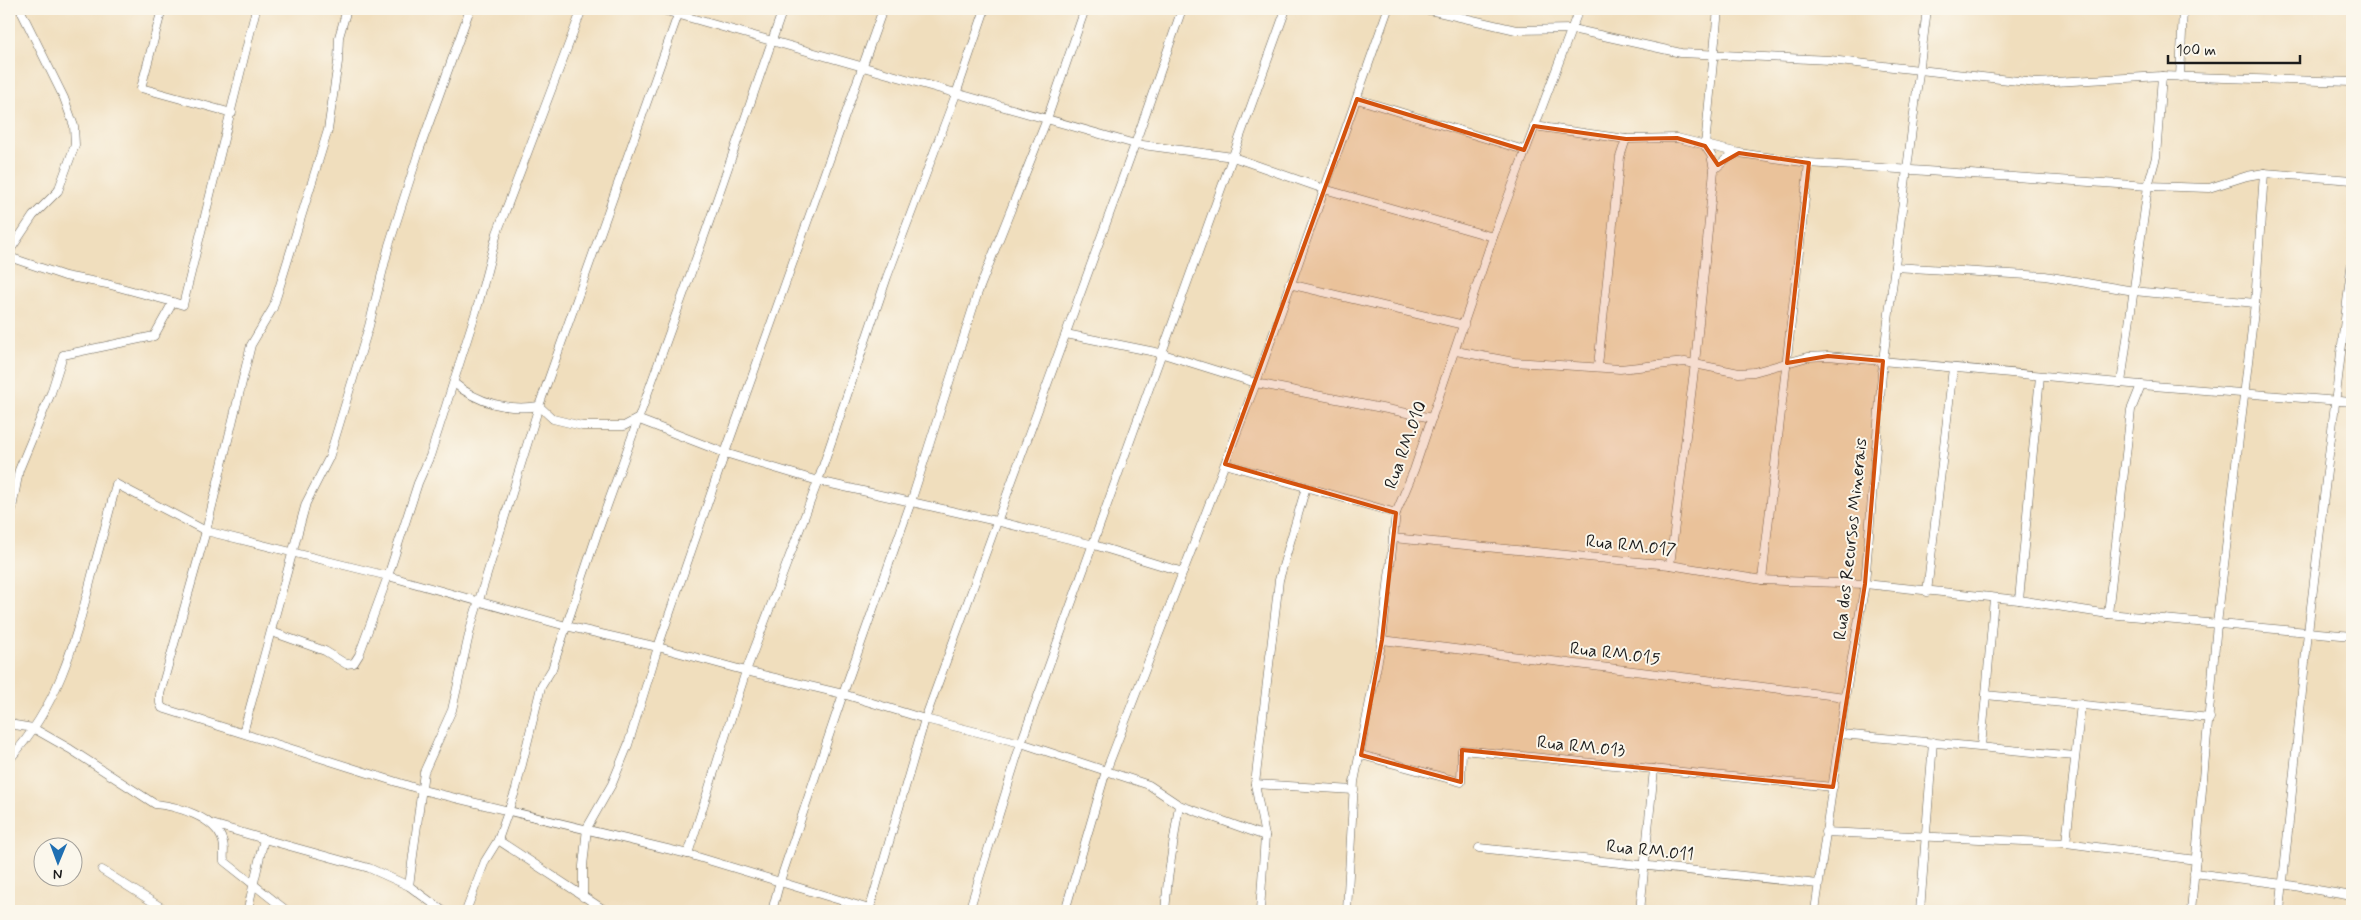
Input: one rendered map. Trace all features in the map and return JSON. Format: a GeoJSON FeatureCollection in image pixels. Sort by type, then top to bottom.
{"type":"FeatureCollection","features":[{"type":"Feature","properties":{"kind":"street"},"geometry":{"type":"LineString","coordinates":[[9,252],[32,216],[58,191],[75,145],[74,126],[64,98],[20,9]]}},
{"type":"Feature","properties":{"kind":"street"},"geometry":{"type":"LineString","coordinates":[[162,9],[141,88],[232,112]]}},
{"type":"Feature","properties":{"kind":"street"},"geometry":{"type":"LineString","coordinates":[[9,257],[65,276],[107,284],[183,305],[256,9]]}},
{"type":"Feature","properties":{"kind":"street"},"geometry":{"type":"LineString","coordinates":[[347,9],[338,37],[338,62],[328,130],[273,308],[251,345],[206,530],[160,703],[166,710],[422,790],[587,828],[688,854],[872,911],[925,719],[1135,144],[1182,9]]}},
{"type":"Feature","properties":{"kind":"street"},"geometry":{"type":"LineString","coordinates":[[243,733],[294,553],[306,503],[329,458],[369,326],[389,245],[416,161],[470,9]]}},
{"type":"Feature","properties":{"kind":"street"},"geometry":{"type":"LineString","coordinates":[[272,632],[308,644],[346,664],[351,664],[359,655],[454,383],[498,233],[582,9]]}},
{"type":"Feature","properties":{"kind":"street"},"geometry":{"type":"LineString","coordinates":[[659,9],[680,11],[772,42],[1135,144],[1233,156],[1324,189],[1493,238]]}},
{"type":"Feature","properties":{"kind":"street"},"geometry":{"type":"LineString","coordinates":[[466,911],[485,861],[498,840],[509,810],[541,687],[552,669],[783,9]]}},
{"type":"Feature","properties":{"kind":"street"},"geometry":{"type":"LineString","coordinates":[[583,897],[583,866],[587,828],[612,784],[628,745],[658,647],[724,453],[883,9]]}},
{"type":"Feature","properties":{"kind":"street"},"geometry":{"type":"LineString","coordinates":[[688,854],[746,671],[818,481],[887,277],[956,94],[985,9]]}},
{"type":"Feature","properties":{"kind":"street"},"geometry":{"type":"LineString","coordinates":[[772,911],[780,881],[843,694],[911,502],[978,292],[1047,119],[1085,9]]}},
{"type":"Feature","properties":{"kind":"street"},"geometry":{"type":"LineString","coordinates":[[969,911],[1021,743],[1286,9]]}},
{"type":"Feature","properties":{"kind":"street"},"geometry":{"type":"LineString","coordinates":[[1065,911],[1106,771],[1256,382],[1289,284],[1388,9]]}},
{"type":"Feature","properties":{"kind":"street"},"geometry":{"type":"LineString","coordinates":[[1425,9],[1516,30],[1572,28],[1681,53],[1830,60],[1920,68],[2036,83],[2162,76],[2352,82]]}},
{"type":"Feature","properties":{"kind":"street","name":"Rua RM.010"},"geometry":{"type":"LineString","coordinates":[[1347,911],[1354,790],[1382,640],[1396,513],[1456,351],[1524,150],[1579,9]]}},
{"type":"Feature","properties":{"kind":"street"},"geometry":{"type":"LineString","coordinates":[[1670,565],[1695,363],[1714,170],[1711,155],[1706,146],[1718,9]]}},
{"type":"Feature","properties":{"kind":"street","name":"Rua dos Recursos Minerais"},"geometry":{"type":"LineString","coordinates":[[1815,911],[1825,832],[1865,584],[1883,360],[1927,9]]}},
{"type":"Feature","properties":{"kind":"street"},"geometry":{"type":"LineString","coordinates":[[2180,77],[2183,9]]}},
{"type":"Feature","properties":{"kind":"street"},"geometry":{"type":"LineString","coordinates":[[409,886],[424,772],[452,710],[478,600],[539,406],[680,11]]}},
{"type":"Feature","properties":{"kind":"street"},"geometry":{"type":"LineString","coordinates":[[2121,383],[2148,186],[2156,157],[2162,76]]}},
{"type":"Feature","properties":{"kind":"street"},"geometry":{"type":"LineString","coordinates":[[1357,99],[1524,150]]}},
{"type":"Feature","properties":{"kind":"street"},"geometry":{"type":"LineString","coordinates":[[1534,126],[1626,139],[1677,138],[1739,153],[1809,163],[1908,168],[2148,186],[2209,188],[2247,176],[2264,173],[2352,180]]}},
{"type":"Feature","properties":{"kind":"street"},"geometry":{"type":"LineString","coordinates":[[1598,366],[1620,157],[1626,139]]}},
{"type":"Feature","properties":{"kind":"street"},"geometry":{"type":"LineString","coordinates":[[1714,170],[1726,159],[1739,153]]}},
{"type":"Feature","properties":{"kind":"street"},"geometry":{"type":"LineString","coordinates":[[1762,580],[1809,163]]}},
{"type":"Feature","properties":{"kind":"street"},"geometry":{"type":"LineString","coordinates":[[2191,911],[2210,718],[2217,624],[2255,303],[2264,173]]}},
{"type":"Feature","properties":{"kind":"street"},"geometry":{"type":"LineString","coordinates":[[2280,911],[2308,632],[2352,260]]}},
{"type":"Feature","properties":{"kind":"street"},"geometry":{"type":"LineString","coordinates":[[1895,267],[2045,276],[2134,290],[2255,303]]}},
{"type":"Feature","properties":{"kind":"street"},"geometry":{"type":"LineString","coordinates":[[1289,284],[1464,325]]}},
{"type":"Feature","properties":{"kind":"street"},"geometry":{"type":"LineString","coordinates":[[9,525],[19,470],[51,393],[63,354],[154,336],[173,302]]}},
{"type":"Feature","properties":{"kind":"street"},"geometry":{"type":"LineString","coordinates":[[1066,334],[1160,354],[1256,382],[1432,418]]}},
{"type":"Feature","properties":{"kind":"street"},"geometry":{"type":"LineString","coordinates":[[1456,351],[1514,362],[1598,366],[1620,369],[1664,363],[1695,363],[1739,373],[1754,372],[1808,357],[1828,356],[2141,385],[2352,402]]}},
{"type":"Feature","properties":{"kind":"street"},"geometry":{"type":"LineString","coordinates":[[1927,592],[1953,368]]}},
{"type":"Feature","properties":{"kind":"street"},"geometry":{"type":"LineString","coordinates":[[2019,600],[2040,376]]}},
{"type":"Feature","properties":{"kind":"street"},"geometry":{"type":"LineString","coordinates":[[454,383],[470,396],[518,410],[539,406]]}},
{"type":"Feature","properties":{"kind":"street"},"geometry":{"type":"LineString","coordinates":[[2108,614],[2131,410],[2141,385]]}},
{"type":"Feature","properties":{"kind":"street"},"geometry":{"type":"LineString","coordinates":[[539,406],[552,419],[582,426],[624,426],[638,419],[724,453],[818,481],[1094,545],[1184,572]]}},
{"type":"Feature","properties":{"kind":"street"},"geometry":{"type":"LineString","coordinates":[[1225,464],[1396,513]]}},
{"type":"Feature","properties":{"kind":"street"},"geometry":{"type":"LineString","coordinates":[[9,760],[26,740],[46,709],[74,647],[116,484],[206,530],[478,600],[566,626],[658,647],[746,671],[843,694],[925,719],[1021,743],[1149,785],[1179,805],[1265,836]]}},
{"type":"Feature","properties":{"kind":"street"},"geometry":{"type":"LineString","coordinates":[[1260,911],[1265,836],[1255,784],[1279,580],[1306,487]]}},
{"type":"Feature","properties":{"kind":"street","name":"Rua RM.017"},"geometry":{"type":"LineString","coordinates":[[1393,538],[1670,565],[1762,580],[1865,584],[1927,592],[2019,600],[2108,614],[2352,636]]}},
{"type":"Feature","properties":{"kind":"street"},"geometry":{"type":"LineString","coordinates":[[1981,746],[1994,598]]}},
{"type":"Feature","properties":{"kind":"street","name":"Rua RM.015"},"geometry":{"type":"LineString","coordinates":[[1382,640],[1846,697]]}},
{"type":"Feature","properties":{"kind":"street"},"geometry":{"type":"LineString","coordinates":[[1986,695],[2210,718]]}},
{"type":"Feature","properties":{"kind":"street"},"geometry":{"type":"LineString","coordinates":[[2066,843],[2081,704]]}},
{"type":"Feature","properties":{"kind":"street"},"geometry":{"type":"LineString","coordinates":[[9,721],[15,725],[33,728],[70,749],[155,804],[170,805],[210,824],[368,868],[409,886],[443,911]]}},
{"type":"Feature","properties":{"kind":"street"},"geometry":{"type":"LineString","coordinates":[[1841,734],[2075,756]]}},
{"type":"Feature","properties":{"kind":"street"},"geometry":{"type":"LineString","coordinates":[[1920,911],[1933,742]]}},
{"type":"Feature","properties":{"kind":"street","name":"Rua RM.013"},"geometry":{"type":"LineString","coordinates":[[1360,755],[1461,782],[1462,750],[1833,787]]}},
{"type":"Feature","properties":{"kind":"street"},"geometry":{"type":"LineString","coordinates":[[1640,911],[1654,769]]}},
{"type":"Feature","properties":{"kind":"street"},"geometry":{"type":"LineString","coordinates":[[1255,784],[1354,790]]}},
{"type":"Feature","properties":{"kind":"street"},"geometry":{"type":"LineString","coordinates":[[1166,911],[1168,879],[1179,805]]}},
{"type":"Feature","properties":{"kind":"street"},"geometry":{"type":"LineString","coordinates":[[210,824],[218,832],[223,842],[224,861],[253,886],[287,911]]}},
{"type":"Feature","properties":{"kind":"street"},"geometry":{"type":"LineString","coordinates":[[1825,832],[1926,835],[2066,843],[2196,860]]}},
{"type":"Feature","properties":{"kind":"street"},"geometry":{"type":"LineString","coordinates":[[246,911],[264,839]]}},
{"type":"Feature","properties":{"kind":"street"},"geometry":{"type":"LineString","coordinates":[[498,840],[606,911]]}},
{"type":"Feature","properties":{"kind":"street","name":"Rua RM.011"},"geometry":{"type":"LineString","coordinates":[[1479,848],[1818,884]]}},
{"type":"Feature","properties":{"kind":"street"},"geometry":{"type":"LineString","coordinates":[[102,870],[167,911]]}},
{"type":"Feature","properties":{"kind":"street"},"geometry":{"type":"LineString","coordinates":[[2194,873],[2283,884],[2352,896]]}},
{"type":"Feature","properties":{"kind":"highlighted area"},"geometry":{"type":"Polygon","coordinates":[[[1357,99],[1524,150],[1534,126],[1626,139],[1677,138],[1705,146],[1718,165],[1739,153],[1809,163],[1787,363],[1828,356],[1883,361],[1865,584],[1833,787],[1462,750],[1461,782],[1361,755],[1382,640],[1396,513],[1225,464],[1357,99]]]}}]}
